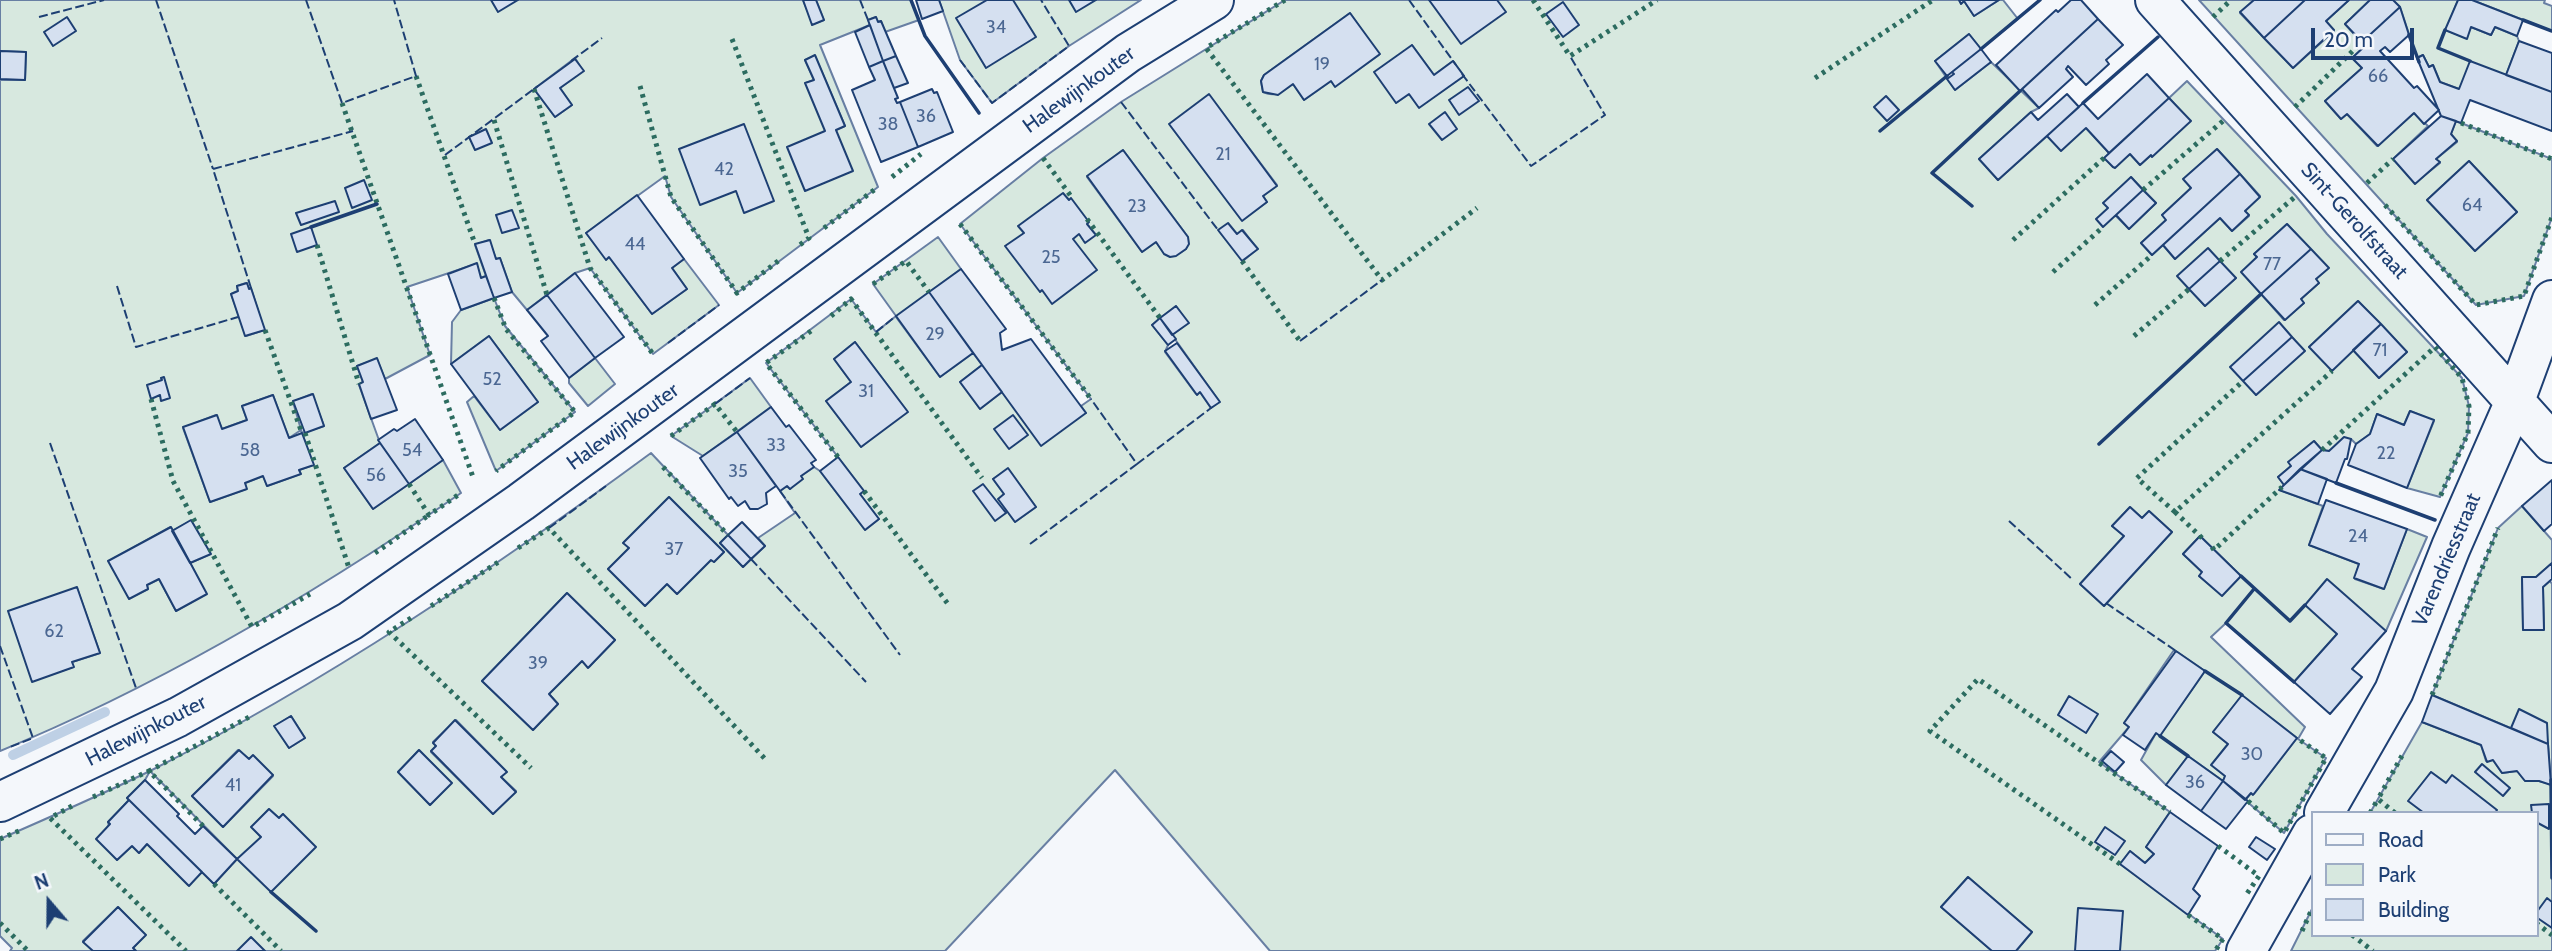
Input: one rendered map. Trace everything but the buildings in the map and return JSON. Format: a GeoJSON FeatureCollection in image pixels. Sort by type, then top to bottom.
{"type":"FeatureCollection","features":[{"type":"Feature","properties":{"kind":"street","name":"Halewijnkouter"},"geometry":{"type":"LineString","coordinates":[[0,802],[178,717],[350,621],[521,502],[1128,53],[1214,0]]}},
{"type":"Feature","properties":{"kind":"street","name":"Sint-Gerolfstraat"},"geometry":{"type":"LineString","coordinates":[[2155,0],[2552,443]]}},
{"type":"Feature","properties":{"kind":"street","name":"Varendriesstraat"},"geometry":{"type":"LineString","coordinates":[[2325,811],[2393,691],[2515,401],[2552,300]]}},
{"type":"Feature","properties":{"kind":"street"},"geometry":{"type":"LineString","coordinates":[[2246,951],[2310,838]]}},
{"type":"Feature","properties":{"kind":"green space"},"geometry":{"type":"Polygon","coordinates":[[[0,0],[803,0],[813,24],[824,20],[816,0],[911,0],[919,20],[885,32],[881,21],[878,22],[876,17],[868,20],[870,25],[820,45],[878,187],[737,293],[671,197],[665,176],[586,233],[606,259],[609,257],[652,314],[687,289],[672,268],[684,259],[719,305],[653,354],[590,268],[575,273],[527,310],[512,292],[500,258],[496,259],[489,240],[475,245],[486,276],[481,278],[476,264],[407,287],[430,355],[385,379],[377,359],[357,366],[363,382],[359,385],[380,443],[344,468],[373,509],[443,460],[461,493],[351,566],[237,634],[120,696],[0,751],[0,80],[25,80],[26,52],[0,51],[0,0]],[[815,56],[805,60],[814,80],[806,83],[836,130],[845,126],[815,56]],[[575,58],[534,89],[555,117],[572,105],[560,88],[583,71],[575,58]],[[246,283],[237,286],[238,291],[231,294],[246,336],[264,330],[251,288],[249,289],[246,283]],[[312,394],[293,402],[302,432],[301,430],[289,438],[273,395],[242,406],[247,420],[222,429],[216,415],[183,428],[210,502],[246,489],[245,483],[263,476],[267,486],[300,474],[299,470],[313,465],[302,433],[324,426],[312,394]],[[191,521],[172,531],[170,527],[109,561],[129,598],[148,589],[147,585],[159,579],[176,611],[206,594],[190,563],[210,554],[191,521]],[[77,588],[32,681],[73,667],[72,662],[100,653],[77,588]]]}},
{"type":"Feature","properties":{"kind":"green space"},"geometry":{"type":"Polygon","coordinates":[[[939,0],[1141,0],[1069,46],[992,103],[960,60],[939,0]]]}},
{"type":"Feature","properties":{"kind":"green space"},"geometry":{"type":"Polygon","coordinates":[[[1285,0],[1959,0],[1961,3],[1964,1],[1974,16],[2003,0],[2018,19],[1981,49],[1969,34],[1935,61],[1955,90],[1991,62],[2039,108],[2031,112],[1979,159],[1998,180],[2047,136],[2086,128],[2109,153],[2105,158],[2113,167],[2130,154],[2140,165],[2190,121],[2169,98],[2187,81],[2462,378],[2469,406],[2468,433],[2440,497],[2407,488],[2434,421],[2410,411],[2404,425],[2377,414],[2370,434],[2356,444],[2351,439],[2329,451],[2322,450],[2314,441],[2289,462],[2291,466],[2278,477],[2284,485],[2280,490],[2323,506],[2309,545],[2359,564],[2355,579],[2384,589],[2407,529],[2427,537],[2386,631],[2337,634],[2294,682],[2226,623],[2211,637],[2305,727],[2298,739],[2326,758],[2284,833],[2245,800],[2251,793],[2254,794],[2297,738],[2242,696],[2213,732],[2228,744],[2212,765],[2225,776],[2223,781],[2188,756],[2166,785],[2141,760],[2156,733],[2160,735],[2205,671],[2174,650],[2124,723],[2129,727],[2099,762],[2170,812],[2146,847],[2154,854],[2145,863],[2130,851],[2120,864],[2223,939],[2215,951],[2016,951],[2032,932],[1968,877],[1941,907],[1992,951],[1270,951],[1115,770],[945,951],[136,951],[133,948],[145,935],[118,907],[83,941],[93,951],[10,951],[12,948],[0,936],[0,839],[150,771],[280,700],[469,582],[651,453],[728,535],[720,543],[743,567],[765,546],[758,538],[795,513],[780,491],[787,486],[790,489],[801,476],[814,467],[820,471],[865,530],[879,519],[860,494],[864,491],[766,363],[851,299],[876,332],[896,316],[873,284],[938,237],[961,269],[896,317],[940,377],[973,353],[982,365],[960,382],[980,409],[1002,392],[1086,413],[1081,406],[1091,399],[960,224],[1043,158],[1121,102],[1285,0]],[[1350,13],[1264,75],[1261,81],[1263,92],[1275,94],[1293,84],[1304,100],[1331,81],[1335,86],[1379,55],[1350,13]],[[1412,45],[1396,103],[1409,94],[1419,107],[1464,76],[1453,61],[1434,75],[1412,45]],[[1209,95],[1170,125],[1242,220],[1267,202],[1263,196],[1277,185],[1209,95]],[[2217,149],[2184,179],[2191,188],[2162,215],[2166,220],[2141,243],[2152,255],[2163,245],[2175,259],[2220,218],[2232,231],[2249,216],[2245,211],[2260,196],[2217,149]],[[1123,150],[1087,177],[1142,252],[1156,242],[1166,254],[1172,256],[1186,249],[1188,237],[1123,150]],[[2131,177],[2108,208],[2129,229],[2156,203],[2131,177]],[[2287,224],[2254,254],[2257,257],[2242,272],[2284,320],[2304,303],[2301,299],[2319,283],[2316,279],[2328,268],[2287,224]],[[1243,230],[1237,234],[1219,231],[1243,261],[1257,249],[1243,230]],[[2178,276],[2205,306],[2236,278],[2178,276]],[[2358,301],[2309,347],[2353,350],[2379,378],[2407,352],[2358,301]],[[1176,306],[1152,325],[1168,345],[1165,352],[1196,394],[1200,392],[1211,408],[1219,401],[1172,335],[1188,323],[1176,306]],[[2279,323],[2256,395],[2304,351],[2279,323]],[[855,342],[834,359],[851,382],[826,401],[861,447],[907,411],[855,342]],[[1008,469],[993,479],[1004,494],[999,499],[1015,522],[1036,507],[1008,469]],[[669,497],[624,542],[629,548],[608,569],[645,606],[667,584],[677,594],[711,560],[714,562],[724,552],[669,497]],[[2130,507],[2112,526],[2124,536],[2080,584],[2104,606],[2172,532],[2149,511],[2142,518],[2130,507]],[[2200,536],[2183,554],[2202,572],[2199,576],[2222,595],[2241,576],[2200,536]],[[567,593],[482,681],[533,730],[558,704],[549,694],[582,661],[589,667],[615,640],[567,593]],[[291,716],[275,726],[289,748],[305,738],[291,716]],[[456,720],[433,742],[436,746],[431,752],[493,814],[516,791],[501,777],[506,771],[456,720]],[[238,750],[192,796],[223,827],[273,776],[253,756],[249,759],[238,750]],[[419,750],[398,772],[430,805],[451,783],[419,750]],[[150,771],[127,798],[129,800],[108,822],[117,860],[132,846],[139,853],[147,844],[188,885],[202,872],[214,884],[237,859],[150,771]],[[269,809],[252,827],[261,837],[271,891],[283,814],[279,818],[269,809]]]}},
{"type":"Feature","properties":{"kind":"green space"},"geometry":{"type":"Polygon","coordinates":[[[2199,0],[2254,0],[2240,13],[2293,68],[2334,31],[2326,21],[2349,0],[2370,0],[2345,24],[2365,46],[2352,58],[2362,68],[2325,101],[2341,119],[2347,114],[2377,146],[2414,113],[2428,126],[2393,159],[2415,183],[2440,163],[2436,159],[2457,142],[2451,134],[2456,121],[2552,159],[2552,217],[2524,296],[2476,305],[2199,0]],[[2469,161],[2427,200],[2475,251],[2517,212],[2469,161]]]}},
{"type":"Feature","properties":{"kind":"green space"},"geometry":{"type":"Polygon","coordinates":[[[2393,0],[2458,0],[2446,30],[2466,38],[2471,27],[2491,35],[2495,27],[2517,36],[2519,41],[2506,75],[2459,89],[2440,82],[2433,65],[2429,67],[2423,55],[2417,58],[2400,7],[2393,0]]]}},
{"type":"Feature","properties":{"kind":"green space"},"geometry":{"type":"Polygon","coordinates":[[[2472,0],[2545,0],[2544,3],[2552,6],[2552,31],[2472,0]]]}},
{"type":"Feature","properties":{"kind":"green space"},"geometry":{"type":"Polygon","coordinates":[[[494,298],[505,326],[575,412],[496,471],[467,402],[474,396],[500,430],[538,402],[489,336],[451,364],[452,322],[461,310],[494,298]]]}},
{"type":"Feature","properties":{"kind":"green space"},"geometry":{"type":"Polygon","coordinates":[[[595,358],[615,384],[588,406],[569,383],[569,378],[595,358]]]}},
{"type":"Feature","properties":{"kind":"green space"},"geometry":{"type":"Polygon","coordinates":[[[750,378],[771,407],[703,456],[671,436],[750,378]]]}},
{"type":"Feature","properties":{"kind":"green space"},"geometry":{"type":"Polygon","coordinates":[[[2522,506],[2552,540],[2552,563],[2536,577],[2522,578],[2523,630],[2544,629],[2543,587],[2550,581],[2552,584],[2552,951],[2291,951],[2310,913],[2310,937],[2538,937],[2538,811],[2493,811],[2452,776],[2446,783],[2431,772],[2409,801],[2422,811],[2371,811],[2422,722],[2481,745],[2486,761],[2493,760],[2502,773],[2517,771],[2525,781],[2551,784],[2548,744],[2432,695],[2498,528],[2522,506]]]}},
{"type":"Feature","properties":{"kind":"waterway"},"geometry":{"type":"LineString","coordinates":[[13,755],[105,712]]}},
{"type":"Feature","properties":{"kind":"hedge"},"geometry":{"type":"LineString","coordinates":[[1285,0],[1206,48],[1382,280],[1477,208]]}},
{"type":"Feature","properties":{"kind":"hedge"},"geometry":{"type":"LineString","coordinates":[[1533,0],[1570,56],[1657,0]]}},
{"type":"Feature","properties":{"kind":"hedge"},"geometry":{"type":"LineString","coordinates":[[1815,78],[1933,0]]}},
{"type":"Feature","properties":{"kind":"hedge"},"geometry":{"type":"LineString","coordinates":[[2213,17],[2231,0]]}},
{"type":"Feature","properties":{"kind":"hedge"},"geometry":{"type":"LineString","coordinates":[[732,39],[809,238],[797,247]]}},
{"type":"Feature","properties":{"kind":"hedge"},"geometry":{"type":"LineString","coordinates":[[2295,107],[2362,42]]}},
{"type":"Feature","properties":{"kind":"hedge"},"geometry":{"type":"LineString","coordinates":[[416,76],[475,244]]}},
{"type":"Feature","properties":{"kind":"hedge"},"geometry":{"type":"LineString","coordinates":[[640,86],[671,197],[737,293],[782,258]]}},
{"type":"Feature","properties":{"kind":"hedge"},"geometry":{"type":"LineString","coordinates":[[534,89],[590,268],[653,354]]}},
{"type":"Feature","properties":{"kind":"hedge"},"geometry":{"type":"LineString","coordinates":[[342,103],[474,480]]}},
{"type":"Feature","properties":{"kind":"hedge"},"geometry":{"type":"LineString","coordinates":[[494,120],[547,295]]}},
{"type":"Feature","properties":{"kind":"hedge"},"geometry":{"type":"LineString","coordinates":[[2143,190],[2224,120]]}},
{"type":"Feature","properties":{"kind":"hedge"},"geometry":{"type":"LineString","coordinates":[[2461,123],[2552,159]]}},
{"type":"Feature","properties":{"kind":"hedge"},"geometry":{"type":"LineString","coordinates":[[892,177],[921,154]]}},
{"type":"Feature","properties":{"kind":"hedge"},"geometry":{"type":"LineString","coordinates":[[1043,158],[1073,199]]}},
{"type":"Feature","properties":{"kind":"hedge"},"geometry":{"type":"LineString","coordinates":[[2013,240],[2104,158]]}},
{"type":"Feature","properties":{"kind":"hedge"},"geometry":{"type":"LineString","coordinates":[[2367,183],[2393,159]]}},
{"type":"Feature","properties":{"kind":"hedge"},"geometry":{"type":"LineString","coordinates":[[824,228],[878,187]]}},
{"type":"Feature","properties":{"kind":"hedge"},"geometry":{"type":"LineString","coordinates":[[2220,261],[2296,196]]}},
{"type":"Feature","properties":{"kind":"hedge"},"geometry":{"type":"LineString","coordinates":[[2385,205],[2476,305],[2524,296],[2552,217]]}},
{"type":"Feature","properties":{"kind":"hedge"},"geometry":{"type":"LineString","coordinates":[[1087,219],[1160,318]]}},
{"type":"Feature","properties":{"kind":"hedge"},"geometry":{"type":"LineString","coordinates":[[960,224],[1091,399]]}},
{"type":"Feature","properties":{"kind":"hedge"},"geometry":{"type":"LineString","coordinates":[[2053,272],[2103,227]]}},
{"type":"Feature","properties":{"kind":"hedge"},"geometry":{"type":"LineString","coordinates":[[317,245],[359,384]]}},
{"type":"Feature","properties":{"kind":"hedge"},"geometry":{"type":"LineString","coordinates":[[2095,305],[2152,255]]}},
{"type":"Feature","properties":{"kind":"hedge"},"geometry":{"type":"LineString","coordinates":[[873,284],[906,261],[929,292]]}},
{"type":"Feature","properties":{"kind":"hedge"},"geometry":{"type":"LineString","coordinates":[[1242,261],[1300,341]]}},
{"type":"Feature","properties":{"kind":"hedge"},"geometry":{"type":"LineString","coordinates":[[2134,336],[2189,289]]}},
{"type":"Feature","properties":{"kind":"hedge"},"geometry":{"type":"LineString","coordinates":[[494,298],[506,329],[575,412],[496,471]]}},
{"type":"Feature","properties":{"kind":"hedge"},"geometry":{"type":"LineString","coordinates":[[831,316],[851,299],[982,478]]}},
{"type":"Feature","properties":{"kind":"hedge"},"geometry":{"type":"LineString","coordinates":[[265,330],[302,433]]}},
{"type":"Feature","properties":{"kind":"hedge"},"geometry":{"type":"LineString","coordinates":[[811,331],[766,363],[838,457]]}},
{"type":"Feature","properties":{"kind":"hedge"},"geometry":{"type":"LineString","coordinates":[[2322,450],[2435,347],[2462,378],[2469,406],[2468,433],[2440,497]]}},
{"type":"Feature","properties":{"kind":"hedge"},"geometry":{"type":"LineString","coordinates":[[2202,538],[2175,512],[2332,371]]}},
{"type":"Feature","properties":{"kind":"hedge"},"geometry":{"type":"LineString","coordinates":[[2175,512],[2137,478],[2243,381]]}},
{"type":"Feature","properties":{"kind":"hedge"},"geometry":{"type":"LineString","coordinates":[[151,399],[173,481],[252,627],[310,594]]}},
{"type":"Feature","properties":{"kind":"hedge"},"geometry":{"type":"LineString","coordinates":[[671,436],[715,404],[737,432]]}},
{"type":"Feature","properties":{"kind":"hedge"},"geometry":{"type":"LineString","coordinates":[[305,433],[349,568]]}},
{"type":"Feature","properties":{"kind":"hedge"},"geometry":{"type":"LineString","coordinates":[[663,467],[728,535]]}},
{"type":"Feature","properties":{"kind":"hedge"},"geometry":{"type":"LineString","coordinates":[[409,484],[429,515],[461,493]]}},
{"type":"Feature","properties":{"kind":"hedge"},"geometry":{"type":"LineString","coordinates":[[2212,547],[2214,550],[2282,487]]}},
{"type":"Feature","properties":{"kind":"hedge"},"geometry":{"type":"LineString","coordinates":[[864,491],[948,604]]}},
{"type":"Feature","properties":{"kind":"hedge"},"geometry":{"type":"LineString","coordinates":[[375,553],[429,515]]}},
{"type":"Feature","properties":{"kind":"hedge"},"geometry":{"type":"LineString","coordinates":[[518,548],[549,528],[767,761]]}},
{"type":"Feature","properties":{"kind":"hedge"},"geometry":{"type":"LineString","coordinates":[[2432,695],[2498,528]]}},
{"type":"Feature","properties":{"kind":"hedge"},"geometry":{"type":"LineString","coordinates":[[431,606],[500,561]]}},
{"type":"Feature","properties":{"kind":"hedge"},"geometry":{"type":"LineString","coordinates":[[411,618],[389,632],[531,768]]}},
{"type":"Feature","properties":{"kind":"hedge"},"geometry":{"type":"LineString","coordinates":[[2120,864],[1930,731],[1978,679],[2170,812]]}},
{"type":"Feature","properties":{"kind":"hedge"},"geometry":{"type":"LineString","coordinates":[[203,826],[149,771],[251,716]]}},
{"type":"Feature","properties":{"kind":"hedge"},"geometry":{"type":"LineString","coordinates":[[2248,801],[2284,833],[2326,758],[2297,738]]}},
{"type":"Feature","properties":{"kind":"hedge"},"geometry":{"type":"LineString","coordinates":[[2393,811],[2378,799],[2404,752]]}},
{"type":"Feature","properties":{"kind":"hedge"},"geometry":{"type":"LineString","coordinates":[[93,797],[149,771]]}},
{"type":"Feature","properties":{"kind":"hedge"},"geometry":{"type":"LineString","coordinates":[[2371,811],[2378,799]]}},
{"type":"Feature","properties":{"kind":"hedge"},"geometry":{"type":"LineString","coordinates":[[72,806],[50,818],[186,951]]}},
{"type":"Feature","properties":{"kind":"hedge"},"geometry":{"type":"LineString","coordinates":[[0,839],[21,830]]}},
{"type":"Feature","properties":{"kind":"hedge"},"geometry":{"type":"LineString","coordinates":[[2218,846],[2259,876],[2246,895]]}},
{"type":"Feature","properties":{"kind":"hedge"},"geometry":{"type":"LineString","coordinates":[[214,884],[281,951]]}},
{"type":"Feature","properties":{"kind":"hedge"},"geometry":{"type":"LineString","coordinates":[[2302,931],[2310,913]]}},
{"type":"Feature","properties":{"kind":"hedge"},"geometry":{"type":"LineString","coordinates":[[2188,915],[2223,939],[2215,951]]}},
{"type":"Feature","properties":{"kind":"hedge"},"geometry":{"type":"LineString","coordinates":[[0,923],[28,951]]}},
{"type":"Feature","properties":{"kind":"hedge"},"geometry":{"type":"LineString","coordinates":[[2538,924],[2552,935]]}},
{"type":"Feature","properties":{"kind":"hedge"},"geometry":{"type":"LineString","coordinates":[[2355,937],[2373,951]]}},
{"type":"Feature","properties":{"kind":"fence"},"geometry":{"type":"LineString","coordinates":[[39,17],[104,0]]}},
{"type":"Feature","properties":{"kind":"fence"},"geometry":{"type":"LineString","coordinates":[[156,0],[213,169]]}},
{"type":"Feature","properties":{"kind":"fence"},"geometry":{"type":"LineString","coordinates":[[306,0],[342,103],[416,76],[394,0]]}},
{"type":"Feature","properties":{"kind":"fence"},"geometry":{"type":"LineString","coordinates":[[860,0],[868,20]]}},
{"type":"Feature","properties":{"kind":"fence"},"geometry":{"type":"LineString","coordinates":[[960,60],[992,103],[1069,46],[1041,0]]}},
{"type":"Feature","properties":{"kind":"fence"},"geometry":{"type":"LineString","coordinates":[[1409,0],[1456,65]]}},
{"type":"Feature","properties":{"kind":"fence"},"geometry":{"type":"LineString","coordinates":[[571,61],[602,38]]}},
{"type":"Feature","properties":{"kind":"fence"},"geometry":{"type":"LineString","coordinates":[[1462,74],[1531,166],[1605,115],[1570,56]]}},
{"type":"Feature","properties":{"kind":"fence"},"geometry":{"type":"LineString","coordinates":[[445,155],[538,86]]}},
{"type":"Feature","properties":{"kind":"fence"},"geometry":{"type":"LineString","coordinates":[[1121,102],[1218,230]]}},
{"type":"Feature","properties":{"kind":"fence"},"geometry":{"type":"LineString","coordinates":[[251,288],[213,169],[353,131]]}},
{"type":"Feature","properties":{"kind":"fence"},"geometry":{"type":"LineString","coordinates":[[1300,341],[1382,280]]}},
{"type":"Feature","properties":{"kind":"fence"},"geometry":{"type":"LineString","coordinates":[[117,286],[136,347],[238,317]]}},
{"type":"Feature","properties":{"kind":"fence"},"geometry":{"type":"LineString","coordinates":[[668,343],[719,305]]}},
{"type":"Feature","properties":{"kind":"fence"},"geometry":{"type":"LineString","coordinates":[[876,332],[896,316]]}},
{"type":"Feature","properties":{"kind":"fence"},"geometry":{"type":"LineString","coordinates":[[715,404],[750,378]]}},
{"type":"Feature","properties":{"kind":"fence"},"geometry":{"type":"LineString","coordinates":[[1030,544],[1137,464],[1091,399]]}},
{"type":"Feature","properties":{"kind":"fence"},"geometry":{"type":"LineString","coordinates":[[1137,464],[1211,408]]}},
{"type":"Feature","properties":{"kind":"fence"},"geometry":{"type":"LineString","coordinates":[[50,443],[136,688]]}},
{"type":"Feature","properties":{"kind":"fence"},"geometry":{"type":"LineString","coordinates":[[549,528],[606,486]]}},
{"type":"Feature","properties":{"kind":"fence"},"geometry":{"type":"LineString","coordinates":[[780,491],[900,655]]}},
{"type":"Feature","properties":{"kind":"fence"},"geometry":{"type":"LineString","coordinates":[[2009,521],[2073,580]]}},
{"type":"Feature","properties":{"kind":"fence"},"geometry":{"type":"LineString","coordinates":[[751,559],[866,682]]}},
{"type":"Feature","properties":{"kind":"fence"},"geometry":{"type":"LineString","coordinates":[[2106,603],[2176,651]]}},
{"type":"Feature","properties":{"kind":"fence"},"geometry":{"type":"LineString","coordinates":[[0,646],[33,738],[10,747]]}},
{"type":"Feature","properties":{"kind":"wall"},"geometry":{"type":"LineString","coordinates":[[911,0],[925,36],[979,113]]}},
{"type":"Feature","properties":{"kind":"wall"},"geometry":{"type":"LineString","coordinates":[[1981,49],[2040,0]]}},
{"type":"Feature","properties":{"kind":"wall"},"geometry":{"type":"LineString","coordinates":[[2523,20],[2552,31]]}},
{"type":"Feature","properties":{"kind":"wall"},"geometry":{"type":"LineString","coordinates":[[2445,30],[2438,48],[2470,61]]}},
{"type":"Feature","properties":{"kind":"wall"},"geometry":{"type":"LineString","coordinates":[[2409,35],[2419,62]]}},
{"type":"Feature","properties":{"kind":"wall"},"geometry":{"type":"LineString","coordinates":[[2083,103],[2158,37]]}},
{"type":"Feature","properties":{"kind":"wall"},"geometry":{"type":"LineString","coordinates":[[1880,131],[1947,76]]}},
{"type":"Feature","properties":{"kind":"wall"},"geometry":{"type":"LineString","coordinates":[[1972,206],[1932,173],[2020,91]]}},
{"type":"Feature","properties":{"kind":"wall"},"geometry":{"type":"LineString","coordinates":[[311,227],[377,204]]}},
{"type":"Feature","properties":{"kind":"wall"},"geometry":{"type":"LineString","coordinates":[[2099,444],[2261,294]]}},
{"type":"Feature","properties":{"kind":"wall"},"geometry":{"type":"LineString","coordinates":[[2336,483],[2435,520]]}},
{"type":"Feature","properties":{"kind":"wall"},"geometry":{"type":"LineString","coordinates":[[2241,576],[2290,621],[2305,605]]}},
{"type":"Feature","properties":{"kind":"wall"},"geometry":{"type":"LineString","coordinates":[[2254,589],[2226,623],[2294,682]]}},
{"type":"Feature","properties":{"kind":"wall"},"geometry":{"type":"LineString","coordinates":[[2205,671],[2242,695]]}},
{"type":"Feature","properties":{"kind":"wall"},"geometry":{"type":"LineString","coordinates":[[2160,736],[2188,756]]}},
{"type":"Feature","properties":{"kind":"wall"},"geometry":{"type":"LineString","coordinates":[[2551,780],[2552,878]]}},
{"type":"Feature","properties":{"kind":"wall"},"geometry":{"type":"LineString","coordinates":[[271,892],[316,931]]}}]}
